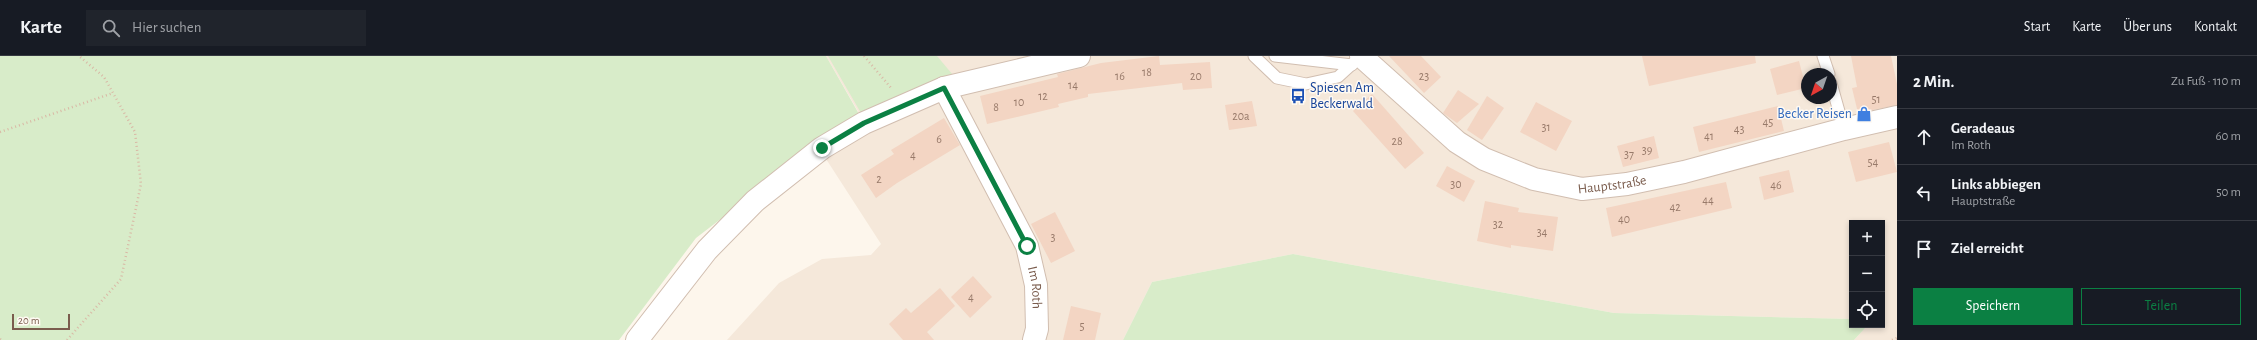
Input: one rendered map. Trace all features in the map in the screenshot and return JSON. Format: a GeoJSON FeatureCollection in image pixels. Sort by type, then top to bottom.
{"type":"FeatureCollection","features":[{"type":"Feature","properties":{"kind":"street"},"geometry":{"type":"LineString","coordinates":[[637,340],[707,250],[755,201],[822,148],[864,123],[944,88],[1078,56]]}},
{"type":"Feature","properties":{"kind":"street","name":"Hauptstraße"},"geometry":{"type":"LineString","coordinates":[[1358,59],[1457,142],[1484,159],[1534,179],[1582,189],[1627,184],[1684,172],[1844,129],[1897,117]]}},
{"type":"Feature","properties":{"kind":"street","name":"Im Roth"},"geometry":{"type":"LineString","coordinates":[[944,88],[1027,246],[1036,285],[1037,329],[1034,340]]}},
{"type":"Feature","properties":{"kind":"lane"},"geometry":{"type":"LineString","coordinates":[[1254,56],[1276,78],[1306,84],[1338,77],[1358,59]]}},
{"type":"Feature","properties":{"kind":"lane"},"geometry":{"type":"LineString","coordinates":[[1275,56],[1358,59]]}},
{"type":"Feature","properties":{"kind":"lane"},"geometry":{"type":"LineString","coordinates":[[1823,56],[1826,68]]}},
{"type":"Feature","properties":{"kind":"lane"},"geometry":{"type":"LineString","coordinates":[[1837,104],[1844,129]]}},
{"type":"Feature","properties":{"kind":"path"},"geometry":{"type":"LineString","coordinates":[[67,340],[121,279],[141,184],[135,132],[104,77],[79,56]]}},
{"type":"Feature","properties":{"kind":"path"},"geometry":{"type":"LineString","coordinates":[[864,56],[905,105]]}},
{"type":"Feature","properties":{"kind":"path"},"geometry":{"type":"LineString","coordinates":[[0,132],[113,93]]}},
{"type":"Feature","properties":{"kind":"path"},"geometry":{"type":"LineString","coordinates":[[1892,340],[1897,338]]}},
{"type":"Feature","properties":{"kind":"shaded area"},"geometry":{"type":"Polygon","coordinates":[[[826,56],[1897,56],[1897,340],[1854,340],[1865,328],[1885,328],[1885,220],[1849,220],[1849,319],[1614,313],[1293,254],[1152,282],[1123,340],[727,340],[779,283],[822,259],[871,255],[881,244],[817,145],[863,120],[826,56]]]}},
{"type":"Feature","properties":{"kind":"green space"},"geometry":{"type":"Polygon","coordinates":[[[0,56],[826,56],[863,121],[817,145],[696,238],[619,340],[0,340],[0,56]]]}},
{"type":"Feature","properties":{"kind":"green space"},"geometry":{"type":"Polygon","coordinates":[[[828,56],[937,56],[958,81],[865,120],[828,56]]]}},
{"type":"Feature","properties":{"kind":"green space"},"geometry":{"type":"Polygon","coordinates":[[[1293,254],[1614,313],[1849,319],[1849,328],[1865,328],[1854,340],[1123,340],[1152,282],[1293,254]]]}},
{"type":"Feature","properties":{"kind":"building"},"geometry":{"type":"Polygon","coordinates":[[[1159,56],[1160,65],[1210,62],[1212,88],[1183,90],[1182,83],[1088,94],[1088,97],[1058,104],[1059,107],[987,124],[980,96],[1058,77],[1057,74],[1101,63],[1159,56]]]}},
{"type":"Feature","properties":{"kind":"building"},"geometry":{"type":"Polygon","coordinates":[[[1389,56],[1421,56],[1441,77],[1424,93],[1389,56]]]}},
{"type":"Feature","properties":{"kind":"building"},"geometry":{"type":"Polygon","coordinates":[[[1642,56],[1755,56],[1756,63],[1649,86],[1642,56]]]}},
{"type":"Feature","properties":{"kind":"building"},"geometry":{"type":"Polygon","coordinates":[[[1851,56],[1891,56],[1897,84],[1897,105],[1858,113],[1852,88],[1857,87],[1851,56]]]}},
{"type":"Feature","properties":{"kind":"building"},"geometry":{"type":"Polygon","coordinates":[[[1799,61],[1801,69],[1801,89],[1777,95],[1770,69],[1799,61]]]}},
{"type":"Feature","properties":{"kind":"building"},"geometry":{"type":"Polygon","coordinates":[[[1458,90],[1479,104],[1457,123],[1443,113],[1458,90]]]}},
{"type":"Feature","properties":{"kind":"building"},"geometry":{"type":"Polygon","coordinates":[[[1372,94],[1424,153],[1405,169],[1353,111],[1372,94]]]}},
{"type":"Feature","properties":{"kind":"building"},"geometry":{"type":"Polygon","coordinates":[[[1487,96],[1504,108],[1482,140],[1467,130],[1487,96]]]}},
{"type":"Feature","properties":{"kind":"building"},"geometry":{"type":"Polygon","coordinates":[[[1252,101],[1257,126],[1229,130],[1225,105],[1252,101]]]}},
{"type":"Feature","properties":{"kind":"building"},"geometry":{"type":"Polygon","coordinates":[[[1536,102],[1572,121],[1556,151],[1520,132],[1536,102]]]}},
{"type":"Feature","properties":{"kind":"building"},"geometry":{"type":"Polygon","coordinates":[[[1778,106],[1784,131],[1699,152],[1693,127],[1778,106]]]}},
{"type":"Feature","properties":{"kind":"building"},"geometry":{"type":"Polygon","coordinates":[[[944,118],[960,145],[897,183],[876,198],[861,175],[894,154],[891,150],[944,118]]]}},
{"type":"Feature","properties":{"kind":"building"},"geometry":{"type":"Polygon","coordinates":[[[1654,136],[1659,158],[1623,167],[1617,146],[1654,136]]]}},
{"type":"Feature","properties":{"kind":"building"},"geometry":{"type":"Polygon","coordinates":[[[1889,142],[1897,172],[1856,182],[1848,152],[1889,142]]]}},
{"type":"Feature","properties":{"kind":"building"},"geometry":{"type":"Polygon","coordinates":[[[1447,166],[1475,181],[1464,202],[1436,186],[1447,166]]]}},
{"type":"Feature","properties":{"kind":"building"},"geometry":{"type":"Polygon","coordinates":[[[1789,170],[1794,192],[1764,200],[1759,177],[1789,170]]]}},
{"type":"Feature","properties":{"kind":"building"},"geometry":{"type":"Polygon","coordinates":[[[1726,182],[1732,208],[1612,237],[1606,208],[1726,182]]]}},
{"type":"Feature","properties":{"kind":"building"},"geometry":{"type":"Polygon","coordinates":[[[1485,201],[1519,208],[1518,212],[1558,217],[1553,251],[1511,245],[1511,248],[1477,241],[1485,201]]]}},
{"type":"Feature","properties":{"kind":"building"},"geometry":{"type":"Polygon","coordinates":[[[1055,212],[1075,251],[1051,263],[1031,224],[1055,212]]]}},
{"type":"Feature","properties":{"kind":"building"},"geometry":{"type":"Polygon","coordinates":[[[973,276],[992,297],[970,318],[951,297],[973,276]]]}},
{"type":"Feature","properties":{"kind":"building"},"geometry":{"type":"Polygon","coordinates":[[[940,288],[955,306],[927,332],[934,340],[903,340],[889,324],[906,308],[911,313],[940,288]]]}},
{"type":"Feature","properties":{"kind":"building"},"geometry":{"type":"Polygon","coordinates":[[[1071,306],[1101,313],[1095,340],[1063,340],[1071,306]]]}},
{"type":"Feature","properties":{"kind":"place","name":"Spiesen Am Beckerwald"},"geometry":{"type":"Point","coordinates":[1298,96]}},
{"type":"Feature","properties":{"kind":"place","name":"Becker Reisen"},"geometry":{"type":"Point","coordinates":[1864,114]}},
{"type":"Feature","properties":{"kind":"route"},"geometry":{"type":"LineString","coordinates":[[822,148],[864,123],[944,88],[1027,246]]}}]}
